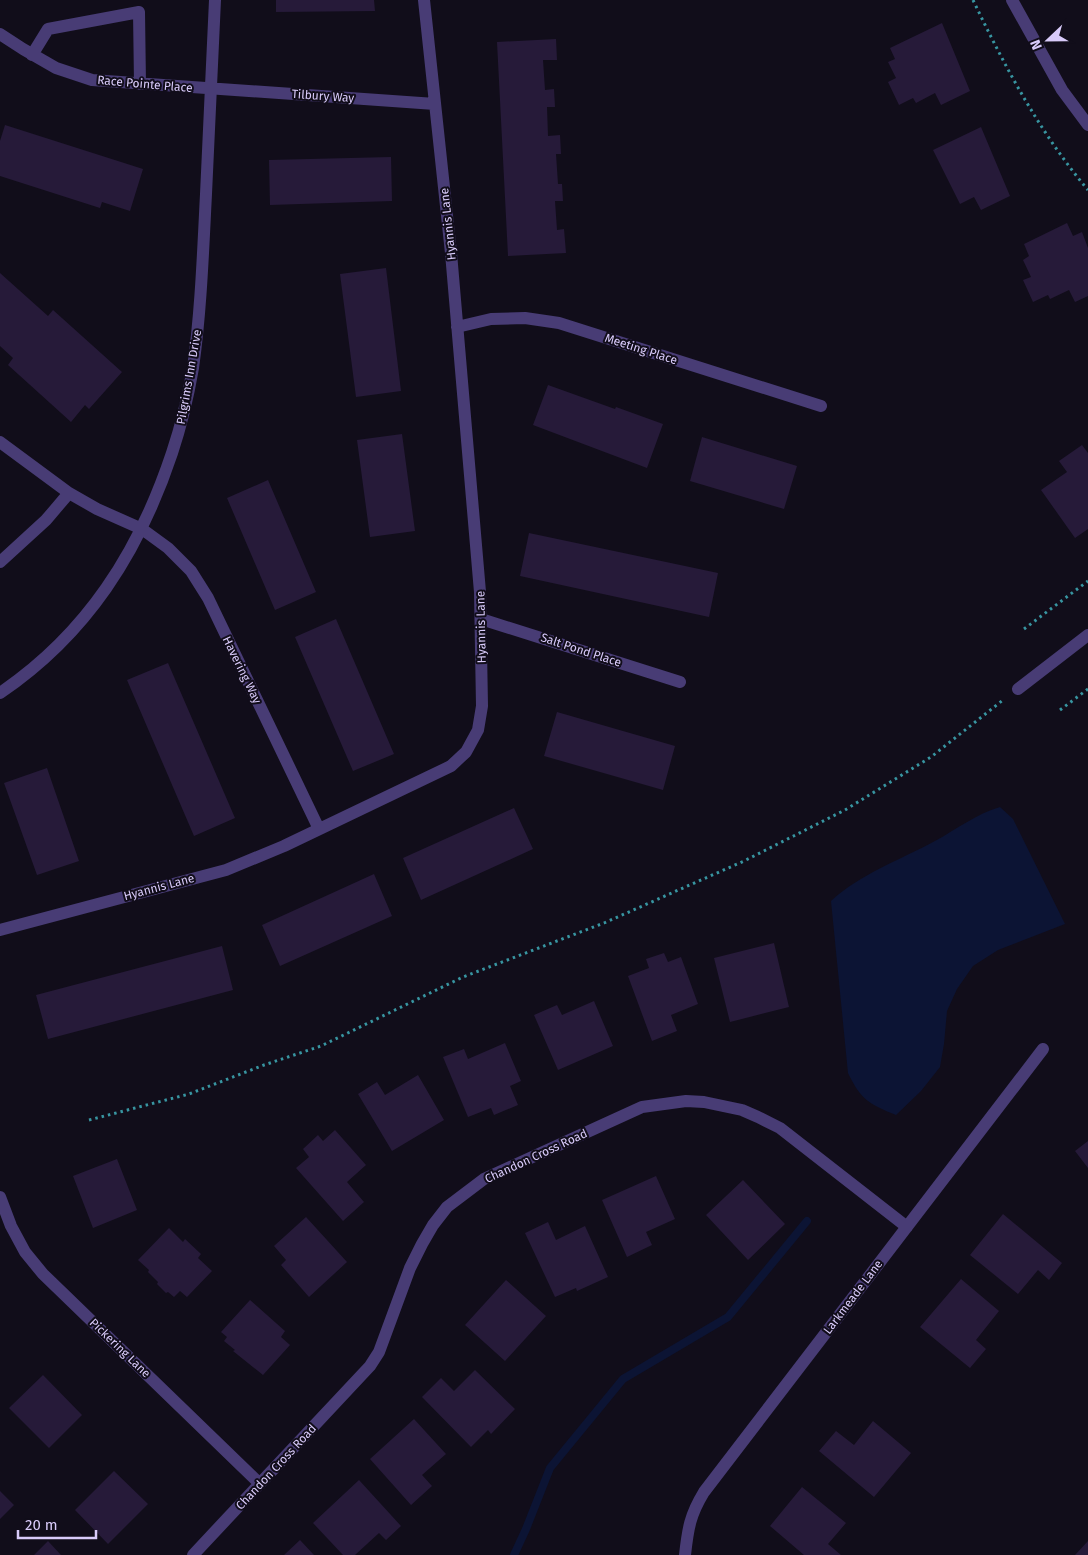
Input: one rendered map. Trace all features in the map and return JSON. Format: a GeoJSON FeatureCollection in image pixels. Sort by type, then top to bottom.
{"type":"FeatureCollection","features":[{"type":"Feature","properties":{"kind":"street","name":"Pilgrims Inn Drive"},"geometry":{"type":"LineString","coordinates":[[0,693],[15,683],[54,650],[89,612],[113,579],[142,529],[161,485],[181,424],[192,370],[201,298],[215,0]]}},
{"type":"Feature","properties":{"kind":"street","name":"Hyannis Lane"},"geometry":{"type":"LineString","coordinates":[[0,930],[226,870],[284,846],[451,766],[466,752],[478,730],[482,706],[480,592],[457,327],[424,0]]}},
{"type":"Feature","properties":{"kind":"street"},"geometry":{"type":"LineString","coordinates":[[1012,0],[1062,90],[1088,126]]}},
{"type":"Feature","properties":{"kind":"street"},"geometry":{"type":"LineString","coordinates":[[32,55],[48,29],[139,12],[140,84]]}},
{"type":"Feature","properties":{"kind":"street","name":"Race Pointe Place"},"geometry":{"type":"LineString","coordinates":[[0,34],[56,68],[92,80],[211,89]]}},
{"type":"Feature","properties":{"kind":"street","name":"Tilbury Way"},"geometry":{"type":"LineString","coordinates":[[211,89],[435,104]]}},
{"type":"Feature","properties":{"kind":"street","name":"Meeting Place"},"geometry":{"type":"LineString","coordinates":[[457,327],[491,319],[525,318],[559,323],[820,406]]}},
{"type":"Feature","properties":{"kind":"street","name":"Havering Way"},"geometry":{"type":"LineString","coordinates":[[0,442],[69,493],[98,509],[142,529],[168,548],[190,571],[208,598],[319,829]]}},
{"type":"Feature","properties":{"kind":"street"},"geometry":{"type":"LineString","coordinates":[[0,562],[46,520],[69,493]]}},
{"type":"Feature","properties":{"kind":"street","name":"Salt Pond Place"},"geometry":{"type":"LineString","coordinates":[[481,619],[680,682]]}},
{"type":"Feature","properties":{"kind":"street"},"geometry":{"type":"LineString","coordinates":[[1018,688],[1088,635]]}},
{"type":"Feature","properties":{"kind":"street","name":"Larkmeade Lane"},"geometry":{"type":"LineString","coordinates":[[685,1555],[694,1509],[704,1492],[1043,1048]]}},
{"type":"Feature","properties":{"kind":"street","name":"Chandon Cross Road"},"geometry":{"type":"LineString","coordinates":[[193,1555],[370,1366],[380,1352],[410,1268],[433,1225],[447,1207],[484,1179],[642,1107],[686,1101],[704,1102],[742,1110],[780,1128],[907,1227]]}},
{"type":"Feature","properties":{"kind":"street","name":"Pickering Lane"},"geometry":{"type":"LineString","coordinates":[[0,1197],[11,1226],[25,1252],[43,1274],[260,1484]]}},
{"type":"Feature","properties":{"kind":"path"},"geometry":{"type":"LineString","coordinates":[[973,0],[1020,94],[1045,132],[1088,190]]}},
{"type":"Feature","properties":{"kind":"path"},"geometry":{"type":"LineString","coordinates":[[1024,629],[1088,581]]}},
{"type":"Feature","properties":{"kind":"path"},"geometry":{"type":"LineString","coordinates":[[89,1120],[189,1094],[264,1065],[321,1046],[463,977],[604,922],[744,860],[845,810],[931,757],[1018,688]]}},
{"type":"Feature","properties":{"kind":"path"},"geometry":{"type":"LineString","coordinates":[[1060,710],[1088,689]]}},
{"type":"Feature","properties":{"kind":"water"},"geometry":{"type":"Polygon","coordinates":[[[1000,807],[1013,819],[1065,924],[998,950],[973,966],[957,989],[947,1011],[940,1067],[921,1091],[896,1115],[879,1108],[867,1100],[857,1089],[848,1073],[831,901],[842,891],[867,875],[935,841],[975,818],[1000,807]]]}},
{"type":"Feature","properties":{"kind":"building"},"geometry":{"type":"Polygon","coordinates":[[[276,0],[374,0],[375,11],[276,12],[276,0]]]}},
{"type":"Feature","properties":{"kind":"building"},"geometry":{"type":"Polygon","coordinates":[[[942,23],[970,91],[941,105],[935,93],[916,103],[913,98],[899,105],[888,82],[896,78],[888,62],[895,59],[890,48],[942,23]]]}},
{"type":"Feature","properties":{"kind":"building"},"geometry":{"type":"Polygon","coordinates":[[[556,39],[557,60],[543,60],[545,90],[554,89],[555,107],[547,107],[548,136],[560,135],[561,154],[556,154],[558,184],[562,184],[563,201],[555,201],[557,230],[564,229],[566,253],[508,256],[497,42],[556,39]]]}},
{"type":"Feature","properties":{"kind":"building"},"geometry":{"type":"Polygon","coordinates":[[[5,125],[143,169],[130,211],[102,202],[100,208],[0,176],[0,141],[5,125]]]}},
{"type":"Feature","properties":{"kind":"building"},"geometry":{"type":"Polygon","coordinates":[[[981,127],[1010,196],[981,210],[974,197],[960,204],[933,150],[981,127]]]}},
{"type":"Feature","properties":{"kind":"building"},"geometry":{"type":"Polygon","coordinates":[[[391,157],[392,201],[270,205],[269,160],[391,157]]]}},
{"type":"Feature","properties":{"kind":"building"},"geometry":{"type":"Polygon","coordinates":[[[1067,223],[1073,236],[1082,232],[1088,248],[1088,296],[1075,302],[1069,290],[1050,299],[1048,295],[1033,302],[1023,280],[1031,277],[1023,260],[1029,256],[1024,244],[1067,223]]]}},
{"type":"Feature","properties":{"kind":"building"},"geometry":{"type":"Polygon","coordinates":[[[386,268],[401,391],[356,397],[340,274],[386,268]]]}},
{"type":"Feature","properties":{"kind":"building"},"geometry":{"type":"Polygon","coordinates":[[[0,273],[48,316],[53,310],[122,372],[89,409],[85,405],[71,422],[8,365],[13,358],[0,346],[0,273]]]}},
{"type":"Feature","properties":{"kind":"building"},"geometry":{"type":"Polygon","coordinates":[[[548,385],[663,424],[647,468],[533,425],[548,385]]]}},
{"type":"Feature","properties":{"kind":"building"},"geometry":{"type":"Polygon","coordinates":[[[402,434],[415,531],[370,537],[357,440],[402,434]]]}},
{"type":"Feature","properties":{"kind":"building"},"geometry":{"type":"Polygon","coordinates":[[[702,437],[797,466],[784,509],[690,481],[702,437]]]}},
{"type":"Feature","properties":{"kind":"building"},"geometry":{"type":"Polygon","coordinates":[[[1082,445],[1088,453],[1088,529],[1075,538],[1041,490],[1067,472],[1059,461],[1082,445]]]}},
{"type":"Feature","properties":{"kind":"building"},"geometry":{"type":"Polygon","coordinates":[[[268,480],[316,592],[275,610],[227,498],[268,480]]]}},
{"type":"Feature","properties":{"kind":"building"},"geometry":{"type":"Polygon","coordinates":[[[529,533],[718,573],[709,617],[520,576],[529,533]]]}},
{"type":"Feature","properties":{"kind":"building"},"geometry":{"type":"Polygon","coordinates":[[[336,619],[394,754],[353,771],[295,637],[336,619]]]}},
{"type":"Feature","properties":{"kind":"building"},"geometry":{"type":"Polygon","coordinates":[[[168,663],[235,818],[194,836],[127,680],[168,663]]]}},
{"type":"Feature","properties":{"kind":"building"},"geometry":{"type":"Polygon","coordinates":[[[557,712],[675,746],[663,790],[544,756],[557,712]]]}},
{"type":"Feature","properties":{"kind":"building"},"geometry":{"type":"Polygon","coordinates":[[[47,768],[79,861],[37,875],[4,783],[47,768]]]}},
{"type":"Feature","properties":{"kind":"building"},"geometry":{"type":"Polygon","coordinates":[[[514,808],[533,849],[421,900],[403,858],[514,808]]]}},
{"type":"Feature","properties":{"kind":"building"},"geometry":{"type":"Polygon","coordinates":[[[374,874],[392,916],[280,966],[262,925],[374,874]]]}},
{"type":"Feature","properties":{"kind":"building"},"geometry":{"type":"Polygon","coordinates":[[[774,943],[789,1007],[730,1022],[714,958],[774,943]]]}},
{"type":"Feature","properties":{"kind":"building"},"geometry":{"type":"Polygon","coordinates":[[[222,946],[233,990],[48,1039],[36,995],[222,946]]]}},
{"type":"Feature","properties":{"kind":"building"},"geometry":{"type":"Polygon","coordinates":[[[664,953],[668,962],[681,957],[698,1004],[671,1015],[677,1031],[652,1041],[628,976],[649,968],[646,959],[664,953]]]}},
{"type":"Feature","properties":{"kind":"building"},"geometry":{"type":"Polygon","coordinates":[[[594,1001],[613,1046],[558,1070],[534,1015],[557,1005],[562,1015],[594,1001]]]}},
{"type":"Feature","properties":{"kind":"building"},"geometry":{"type":"Polygon","coordinates":[[[505,1043],[521,1081],[510,1086],[518,1105],[494,1115],[491,1108],[468,1117],[443,1057],[464,1049],[468,1059],[505,1043]]]}},
{"type":"Feature","properties":{"kind":"building"},"geometry":{"type":"Polygon","coordinates":[[[418,1075],[444,1120],[392,1151],[358,1094],[377,1082],[385,1095],[418,1075]]]}},
{"type":"Feature","properties":{"kind":"building"},"geometry":{"type":"Polygon","coordinates":[[[335,1130],[366,1165],[347,1182],[364,1202],[343,1221],[296,1168],[309,1157],[303,1149],[318,1135],[323,1141],[335,1130]]]}},
{"type":"Feature","properties":{"kind":"building"},"geometry":{"type":"Polygon","coordinates":[[[1088,1141],[1088,1168],[1075,1151],[1088,1141]]]}},
{"type":"Feature","properties":{"kind":"building"},"geometry":{"type":"Polygon","coordinates":[[[117,1159],[137,1210],[93,1228],[73,1176],[117,1159]]]}},
{"type":"Feature","properties":{"kind":"building"},"geometry":{"type":"Polygon","coordinates":[[[656,1176],[675,1219],[646,1232],[652,1245],[627,1257],[602,1200],[656,1176]]]}},
{"type":"Feature","properties":{"kind":"building"},"geometry":{"type":"Polygon","coordinates":[[[743,1180],[785,1224],[748,1260],[706,1215],[743,1180]]]}},
{"type":"Feature","properties":{"kind":"building"},"geometry":{"type":"Polygon","coordinates":[[[1003,1214],[1062,1263],[1049,1280],[1038,1270],[1018,1294],[970,1255],[1003,1214]]]}},
{"type":"Feature","properties":{"kind":"building"},"geometry":{"type":"Polygon","coordinates":[[[306,1217],[347,1262],[309,1297],[281,1265],[286,1260],[274,1246],[306,1217]]]}},
{"type":"Feature","properties":{"kind":"building"},"geometry":{"type":"Polygon","coordinates":[[[548,1222],[556,1240],[585,1226],[608,1277],[577,1291],[576,1288],[555,1297],[525,1233],[548,1222]]]}},
{"type":"Feature","properties":{"kind":"building"},"geometry":{"type":"Polygon","coordinates":[[[169,1228],[183,1242],[185,1239],[201,1254],[198,1258],[212,1271],[187,1297],[180,1291],[174,1297],[168,1292],[166,1293],[148,1272],[149,1270],[138,1260],[169,1228]]]}},
{"type":"Feature","properties":{"kind":"building"},"geometry":{"type":"Polygon","coordinates":[[[961,1279],[999,1311],[976,1340],[986,1349],[970,1368],[920,1327],[961,1279]]]}},
{"type":"Feature","properties":{"kind":"building"},"geometry":{"type":"Polygon","coordinates":[[[506,1280],[546,1316],[505,1361],[465,1325],[506,1280]]]}},
{"type":"Feature","properties":{"kind":"building"},"geometry":{"type":"Polygon","coordinates":[[[250,1300],[285,1331],[281,1337],[290,1345],[263,1375],[233,1351],[235,1350],[224,1341],[227,1337],[221,1332],[250,1300]]]}},
{"type":"Feature","properties":{"kind":"building"},"geometry":{"type":"Polygon","coordinates":[[[475,1370],[515,1409],[491,1434],[488,1430],[471,1447],[422,1397],[441,1378],[454,1391],[475,1370]]]}},
{"type":"Feature","properties":{"kind":"building"},"geometry":{"type":"Polygon","coordinates":[[[43,1375],[82,1415],[49,1448],[9,1408],[43,1375]]]}},
{"type":"Feature","properties":{"kind":"building"},"geometry":{"type":"Polygon","coordinates":[[[414,1419],[446,1454],[422,1475],[432,1486],[411,1505],[370,1459],[414,1419]]]}},
{"type":"Feature","properties":{"kind":"building"},"geometry":{"type":"Polygon","coordinates":[[[873,1421],[911,1453],[874,1497],[819,1451],[836,1431],[854,1445],[873,1421]]]}},
{"type":"Feature","properties":{"kind":"building"},"geometry":{"type":"Polygon","coordinates":[[[114,1471],[148,1504],[108,1544],[75,1510],[114,1471]]]}},
{"type":"Feature","properties":{"kind":"building"},"geometry":{"type":"Polygon","coordinates":[[[359,1480],[401,1526],[386,1540],[379,1533],[355,1555],[343,1555],[313,1523],[359,1480]]]}},
{"type":"Feature","properties":{"kind":"building"},"geometry":{"type":"Polygon","coordinates":[[[802,1487],[846,1523],[828,1544],[841,1555],[804,1555],[770,1526],[802,1487]]]}},
{"type":"Feature","properties":{"kind":"building"},"geometry":{"type":"Polygon","coordinates":[[[0,1491],[14,1505],[0,1519],[0,1491]]]}},
{"type":"Feature","properties":{"kind":"building"},"geometry":{"type":"Polygon","coordinates":[[[300,1540],[314,1555],[284,1555],[300,1540]]]}},
{"type":"Feature","properties":{"kind":"building"},"geometry":{"type":"Polygon","coordinates":[[[48,1541],[61,1555],[34,1555],[48,1541]]]}},
{"type":"Feature","properties":{"kind":"building"},"geometry":{"type":"Polygon","coordinates":[[[1088,1541],[1088,1555],[1075,1555],[1088,1541]]]}},
{"type":"Feature","properties":{"kind":"waterway"},"geometry":{"type":"LineString","coordinates":[[514,1555],[550,1468],[623,1379],[728,1317],[807,1221]]}}]}
